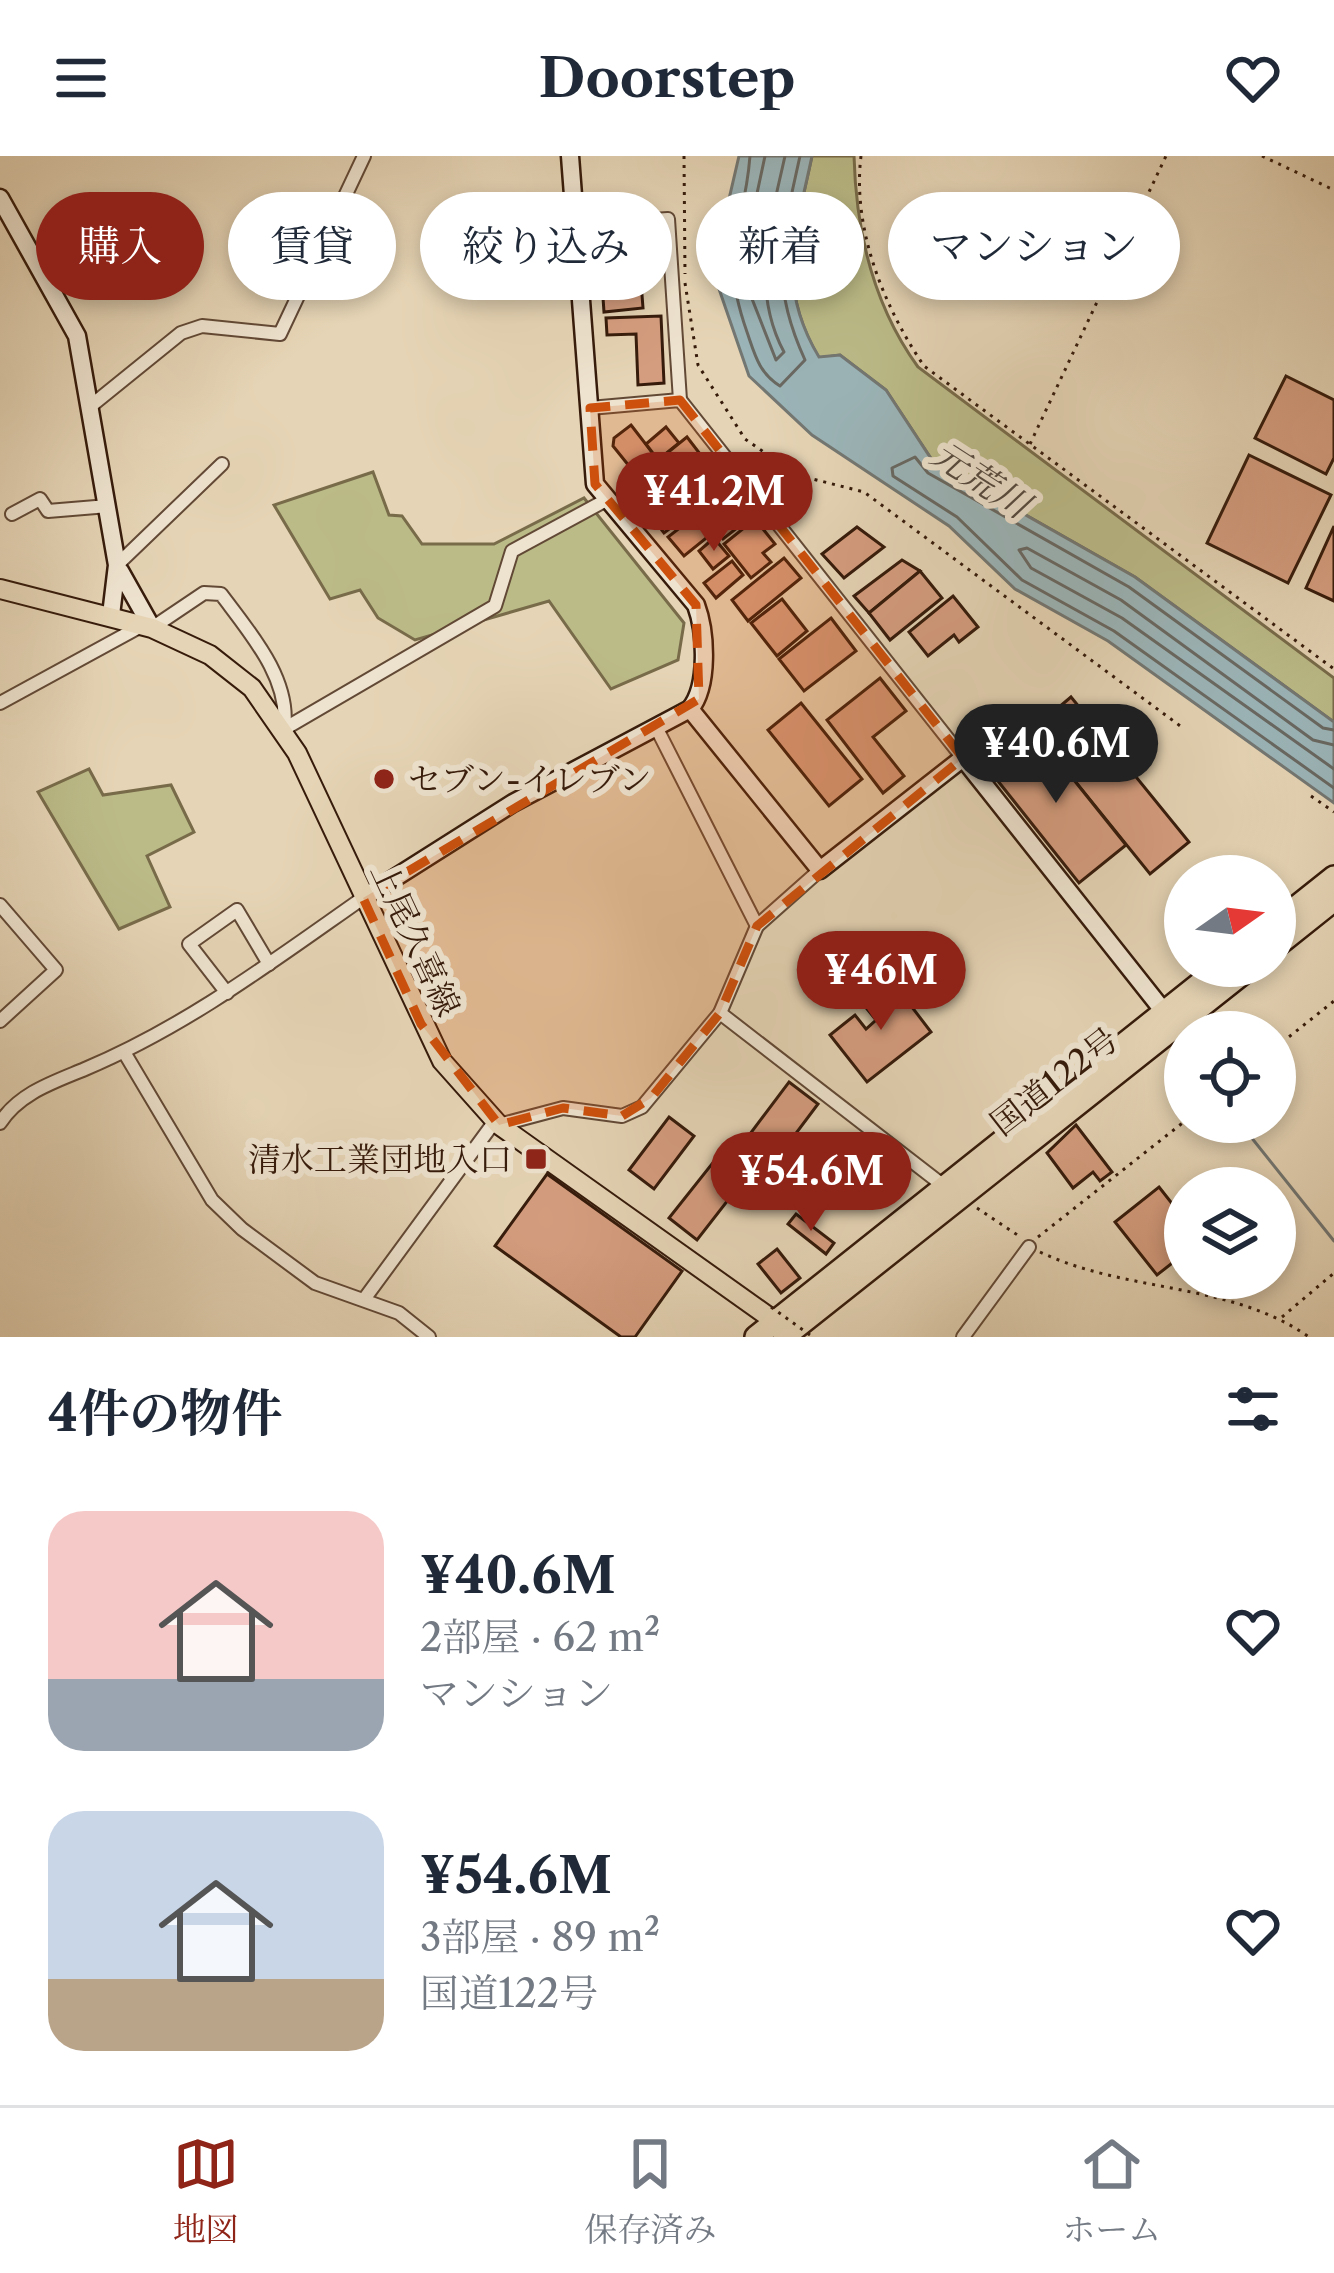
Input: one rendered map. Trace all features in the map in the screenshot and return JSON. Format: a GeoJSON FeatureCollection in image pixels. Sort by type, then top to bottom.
{"type":"FeatureCollection","features":[{"type":"Feature","properties":{"kind":"highway"},"geometry":{"type":"LineString","coordinates":[[1296,907],[1334,877]]}},
{"type":"Feature","properties":{"kind":"highway"},"geometry":{"type":"LineString","coordinates":[[1296,930],[1334,899]]}},
{"type":"Feature","properties":{"kind":"highway","name":"国道122号"},"geometry":{"type":"LineString","coordinates":[[1178,1011],[1201,987]]}},
{"type":"Feature","properties":{"kind":"highway","name":"国道122号"},"geometry":{"type":"LineString","coordinates":[[1182,1011],[1220,987]]}},
{"type":"Feature","properties":{"kind":"highway","name":"国道122号"},"geometry":{"type":"LineString","coordinates":[[756,1337],[788,1328],[1164,1024]]}},
{"type":"Feature","properties":{"kind":"main road","name":"上尾久喜線"},"geometry":{"type":"LineString","coordinates":[[0,589],[148,626],[233,671],[284,729],[442,1061],[497,1123],[788,1328]]}},
{"type":"Feature","properties":{"kind":"street"},"geometry":{"type":"LineString","coordinates":[[92,405],[181,333],[202,326],[280,334],[364,156]]}},
{"type":"Feature","properties":{"kind":"street"},"geometry":{"type":"LineString","coordinates":[[570,156],[573,192]]}},
{"type":"Feature","properties":{"kind":"street"},"geometry":{"type":"LineString","coordinates":[[0,198],[66,311],[92,405],[117,565],[106,645]]}},
{"type":"Feature","properties":{"kind":"street"},"geometry":{"type":"LineString","coordinates":[[672,279],[680,400],[1164,1011]]}},
{"type":"Feature","properties":{"kind":"street"},"geometry":{"type":"LineString","coordinates":[[0,1123],[5,1102],[124,1052],[227,993],[363,898],[513,803],[690,710],[698,699],[704,626],[697,605],[595,484],[581,300]]}},
{"type":"Feature","properties":{"kind":"street"},"geometry":{"type":"LineString","coordinates":[[590,407],[680,400]]}},
{"type":"Feature","properties":{"kind":"street"},"geometry":{"type":"LineString","coordinates":[[117,565],[222,464]]}},
{"type":"Feature","properties":{"kind":"street"},"geometry":{"type":"LineString","coordinates":[[12,514],[40,499],[48,511],[108,506]]}},
{"type":"Feature","properties":{"kind":"street"},"geometry":{"type":"LineString","coordinates":[[284,729],[495,606],[512,551],[608,499]]}},
{"type":"Feature","properties":{"kind":"street"},"geometry":{"type":"LineString","coordinates":[[117,565],[148,626]]}},
{"type":"Feature","properties":{"kind":"street"},"geometry":{"type":"LineString","coordinates":[[0,703],[204,592],[221,594],[277,680],[287,703],[284,729]]}},
{"type":"Feature","properties":{"kind":"street"},"geometry":{"type":"LineString","coordinates":[[690,710],[820,870]]}},
{"type":"Feature","properties":{"kind":"street"},"geometry":{"type":"LineString","coordinates":[[656,727],[757,926]]}},
{"type":"Feature","properties":{"kind":"street"},"geometry":{"type":"LineString","coordinates":[[365,1298],[497,1123],[563,1108],[622,1116],[642,1107],[720,1013],[757,926],[963,758]]}},
{"type":"Feature","properties":{"kind":"street"},"geometry":{"type":"LineString","coordinates":[[0,905],[56,970],[0,1021]]}},
{"type":"Feature","properties":{"kind":"street"},"geometry":{"type":"LineString","coordinates":[[227,993],[189,944],[237,910],[269,964]]}},
{"type":"Feature","properties":{"kind":"street"},"geometry":{"type":"LineString","coordinates":[[720,1013],[952,1192]]}},
{"type":"Feature","properties":{"kind":"street"},"geometry":{"type":"LineString","coordinates":[[124,1052],[212,1200],[315,1283],[399,1313],[429,1337]]}},
{"type":"Feature","properties":{"kind":"street"},"geometry":{"type":"LineString","coordinates":[[963,1337],[1029,1246]]}},
{"type":"Feature","properties":{"kind":"path"},"geometry":{"type":"LineString","coordinates":[[684,156],[685,282],[695,351],[708,389],[731,423],[797,475],[864,492],[1183,728]]}},
{"type":"Feature","properties":{"kind":"path"},"geometry":{"type":"LineString","coordinates":[[861,156],[868,241],[902,334],[924,366],[1334,668]]}},
{"type":"Feature","properties":{"kind":"path"},"geometry":{"type":"LineString","coordinates":[[1029,446],[1166,156]]}},
{"type":"Feature","properties":{"kind":"path"},"geometry":{"type":"LineString","coordinates":[[1262,156],[1334,190]]}},
{"type":"Feature","properties":{"kind":"path"},"geometry":{"type":"LineString","coordinates":[[1311,796],[1334,812]]}},
{"type":"Feature","properties":{"kind":"path"},"geometry":{"type":"LineString","coordinates":[[1296,1031],[1334,1001]]}},
{"type":"Feature","properties":{"kind":"path"},"geometry":{"type":"LineString","coordinates":[[1029,1246],[1164,1138]]}},
{"type":"Feature","properties":{"kind":"path"},"geometry":{"type":"LineString","coordinates":[[952,1192],[1029,1246],[1087,1274],[1243,1303],[1281,1318],[1309,1337]]}},
{"type":"Feature","properties":{"kind":"path"},"geometry":{"type":"LineString","coordinates":[[1281,1318],[1334,1273]]}},
{"type":"Feature","properties":{"kind":"highlighted area"},"geometry":{"type":"Polygon","coordinates":[[[680,400],[963,758],[757,926],[720,1013],[651,1098],[622,1116],[563,1108],[499,1125],[421,1024],[363,898],[699,699],[696,605],[595,484],[590,408],[680,400]]]}},
{"type":"Feature","properties":{"kind":"green space"},"geometry":{"type":"Polygon","coordinates":[[[812,156],[854,156],[857,192],[805,192],[812,156]]]}},
{"type":"Feature","properties":{"kind":"green space"},"geometry":{"type":"Polygon","coordinates":[[[864,244],[889,319],[918,367],[1334,678],[1334,722],[1135,577],[934,463],[886,390],[840,355],[819,358],[796,300],[864,300],[864,244]]]}},
{"type":"Feature","properties":{"kind":"green space"},"geometry":{"type":"Polygon","coordinates":[[[373,472],[389,515],[402,516],[422,544],[494,544],[584,498],[684,623],[678,660],[611,689],[549,601],[415,640],[378,618],[360,590],[330,599],[274,505],[373,472]]]}},
{"type":"Feature","properties":{"kind":"green space"},"geometry":{"type":"Polygon","coordinates":[[[89,769],[103,795],[171,785],[194,832],[147,856],[170,907],[119,929],[38,792],[89,769]]]}},
{"type":"Feature","properties":{"kind":"water"},"geometry":{"type":"Polygon","coordinates":[[[739,156],[812,156],[805,192],[731,192],[739,156]]]}},
{"type":"Feature","properties":{"kind":"water"},"geometry":{"type":"Polygon","coordinates":[[[723,300],[796,300],[819,357],[840,355],[886,390],[934,463],[1135,577],[1334,722],[1334,803],[1108,641],[1015,589],[949,526],[812,435],[749,376],[723,300]]]}},
{"type":"Feature","properties":{"kind":"building"},"geometry":{"type":"Polygon","coordinates":[[[603,300],[642,300],[643,308],[604,312],[603,300]]]}},
{"type":"Feature","properties":{"kind":"building"},"geometry":{"type":"Polygon","coordinates":[[[661,316],[664,383],[638,385],[636,334],[607,335],[606,318],[661,316]]]}},
{"type":"Feature","properties":{"kind":"building"},"geometry":{"type":"Polygon","coordinates":[[[1286,376],[1334,400],[1334,458],[1326,474],[1255,438],[1286,376]]]}},
{"type":"Feature","properties":{"kind":"building"},"geometry":{"type":"Polygon","coordinates":[[[631,425],[658,460],[638,477],[613,446],[614,438],[631,425]]]}},
{"type":"Feature","properties":{"kind":"building"},"geometry":{"type":"Polygon","coordinates":[[[666,427],[679,443],[658,460],[646,444],[666,427]]]}},
{"type":"Feature","properties":{"kind":"building"},"geometry":{"type":"Polygon","coordinates":[[[687,437],[707,463],[651,509],[630,483],[687,437]]]}},
{"type":"Feature","properties":{"kind":"building"},"geometry":{"type":"Polygon","coordinates":[[[1249,455],[1331,495],[1288,583],[1207,543],[1249,455]]]}},
{"type":"Feature","properties":{"kind":"building"},"geometry":{"type":"Polygon","coordinates":[[[706,471],[746,521],[723,539],[697,508],[664,533],[650,515],[706,471]]]}},
{"type":"Feature","properties":{"kind":"building"},"geometry":{"type":"Polygon","coordinates":[[[695,516],[710,535],[684,556],[668,537],[695,516]]]}},
{"type":"Feature","properties":{"kind":"building"},"geometry":{"type":"Polygon","coordinates":[[[755,519],[775,544],[763,553],[771,562],[751,578],[724,544],[755,519]]]}},
{"type":"Feature","properties":{"kind":"building"},"geometry":{"type":"Polygon","coordinates":[[[1334,526],[1334,601],[1306,588],[1334,526]]]}},
{"type":"Feature","properties":{"kind":"building"},"geometry":{"type":"Polygon","coordinates":[[[857,527],[884,547],[844,578],[822,554],[857,527]]]}},
{"type":"Feature","properties":{"kind":"building"},"geometry":{"type":"Polygon","coordinates":[[[714,538],[729,556],[713,569],[699,551],[714,538]]]}},
{"type":"Feature","properties":{"kind":"building"},"geometry":{"type":"Polygon","coordinates":[[[784,558],[801,578],[748,621],[732,600],[784,558]]]}},
{"type":"Feature","properties":{"kind":"building"},"geometry":{"type":"Polygon","coordinates":[[[902,560],[920,571],[869,613],[854,596],[902,560]]]}},
{"type":"Feature","properties":{"kind":"building"},"geometry":{"type":"Polygon","coordinates":[[[732,561],[743,575],[716,598],[704,583],[732,561]]]}},
{"type":"Feature","properties":{"kind":"building"},"geometry":{"type":"Polygon","coordinates":[[[920,571],[942,598],[890,640],[869,613],[920,571]]]}},
{"type":"Feature","properties":{"kind":"building"},"geometry":{"type":"Polygon","coordinates":[[[953,596],[978,627],[959,642],[954,635],[928,656],[909,632],[953,596]]]}},
{"type":"Feature","properties":{"kind":"building"},"geometry":{"type":"Polygon","coordinates":[[[782,599],[807,631],[777,656],[751,623],[782,599]]]}},
{"type":"Feature","properties":{"kind":"building"},"geometry":{"type":"Polygon","coordinates":[[[831,618],[856,651],[804,691],[779,659],[831,618]]]}},
{"type":"Feature","properties":{"kind":"building"},"geometry":{"type":"Polygon","coordinates":[[[880,678],[906,711],[873,737],[904,776],[883,793],[827,720],[880,678]]]}},
{"type":"Feature","properties":{"kind":"building"},"geometry":{"type":"Polygon","coordinates":[[[1071,697],[1189,842],[1173,855],[1164,855],[1164,863],[1150,874],[1033,729],[1071,697]]]}},
{"type":"Feature","properties":{"kind":"building"},"geometry":{"type":"Polygon","coordinates":[[[801,703],[862,779],[829,806],[768,730],[801,703]]]}},
{"type":"Feature","properties":{"kind":"building"},"geometry":{"type":"Polygon","coordinates":[[[1033,729],[1126,845],[1079,883],[986,766],[1033,729]]]}},
{"type":"Feature","properties":{"kind":"building"},"geometry":{"type":"Polygon","coordinates":[[[892,981],[931,1032],[867,1082],[830,1035],[855,1015],[866,1029],[876,1020],[863,1004],[892,981]]]}},
{"type":"Feature","properties":{"kind":"building"},"geometry":{"type":"Polygon","coordinates":[[[789,1082],[818,1104],[764,1176],[735,1154],[789,1082]]]}},
{"type":"Feature","properties":{"kind":"building"},"geometry":{"type":"Polygon","coordinates":[[[669,1117],[694,1136],[654,1189],[629,1170],[669,1117]]]}},
{"type":"Feature","properties":{"kind":"building"},"geometry":{"type":"Polygon","coordinates":[[[1076,1125],[1112,1172],[1100,1181],[1093,1172],[1073,1188],[1047,1153],[1076,1125]]]}},
{"type":"Feature","properties":{"kind":"building"},"geometry":{"type":"Polygon","coordinates":[[[719,1155],[746,1177],[697,1240],[669,1218],[719,1155]]]}},
{"type":"Feature","properties":{"kind":"building"},"geometry":{"type":"Polygon","coordinates":[[[547,1174],[682,1271],[635,1337],[621,1337],[495,1246],[547,1174]]]}},
{"type":"Feature","properties":{"kind":"building"},"geometry":{"type":"Polygon","coordinates":[[[1159,1187],[1164,1193],[1164,1270],[1157,1275],[1115,1222],[1159,1187]]]}},
{"type":"Feature","properties":{"kind":"building"},"geometry":{"type":"Polygon","coordinates":[[[796,1214],[834,1243],[826,1254],[788,1224],[796,1214]]]}},
{"type":"Feature","properties":{"kind":"building"},"geometry":{"type":"Polygon","coordinates":[[[777,1249],[800,1278],[781,1293],[758,1264],[777,1249]]]}},
{"type":"Feature","properties":{"kind":"waterway"},"geometry":{"type":"LineString","coordinates":[[1256,1143],[1334,1241]]}},
{"type":"Feature","properties":{"kind":"place","name":"セブン-イレブン"},"geometry":{"type":"Point","coordinates":[384,779]}},
{"type":"Feature","properties":{"kind":"place","name":"清水工業団地入口"},"geometry":{"type":"Point","coordinates":[536,1159]}},
{"type":"Feature","properties":{"kind":"water label","name":"元荒川"},"geometry":{"type":"Point","coordinates":[981,479]}}]}
